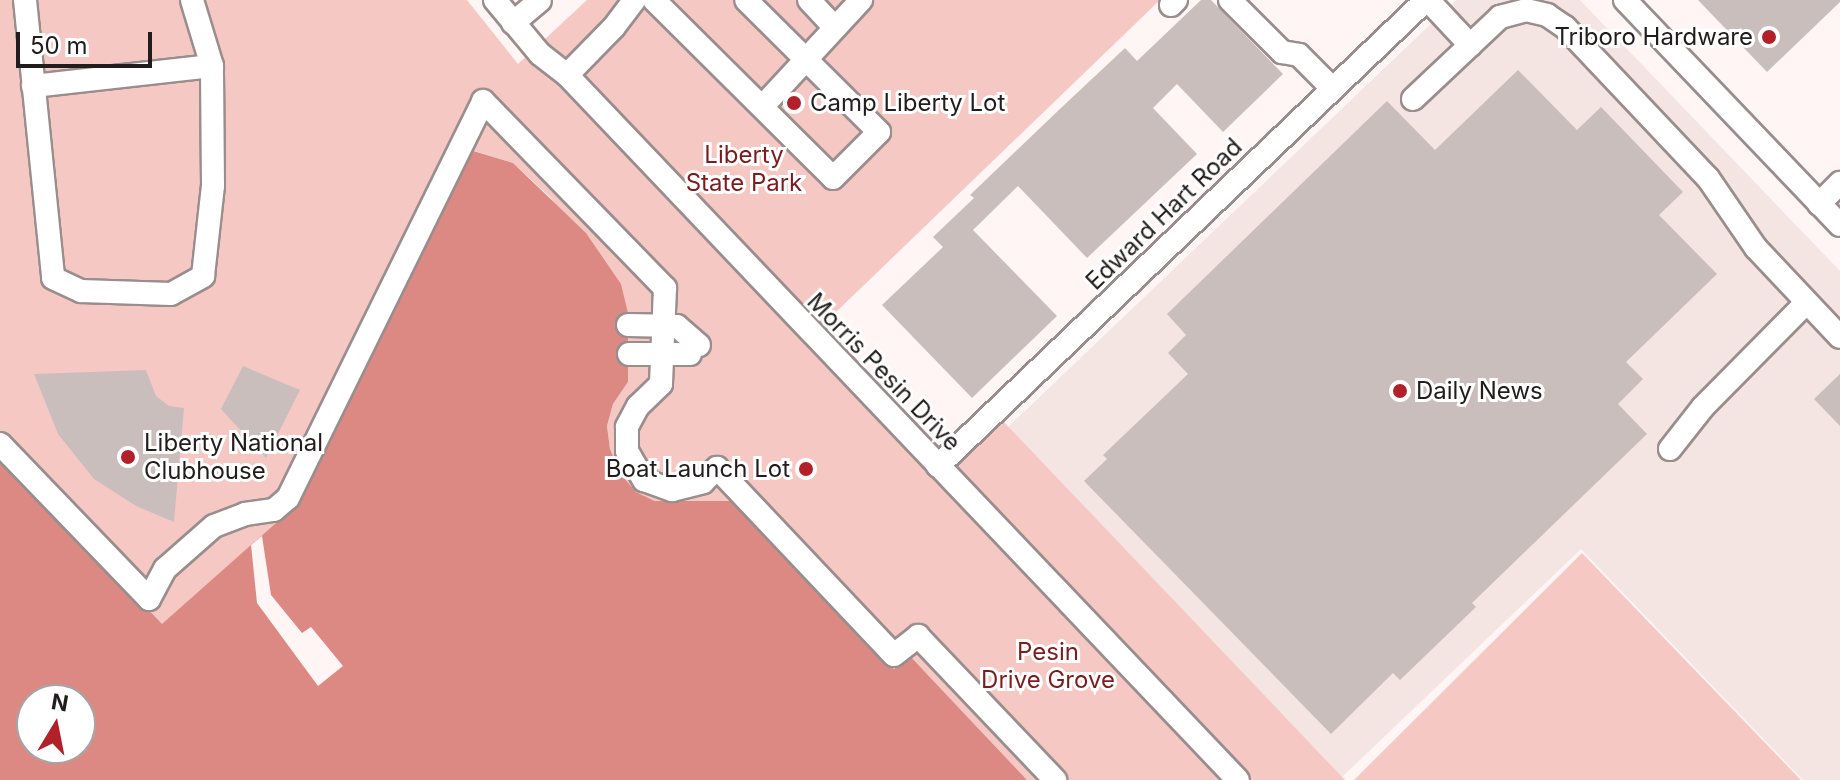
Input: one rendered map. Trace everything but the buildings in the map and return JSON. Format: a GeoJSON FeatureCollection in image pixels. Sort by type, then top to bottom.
{"type":"FeatureCollection","features":[{"type":"Feature","properties":{"kind":"street"},"geometry":{"type":"LineString","coordinates":[[25,0],[53,278],[81,291],[171,294],[203,276],[213,186],[212,66],[192,0]]}},
{"type":"Feature","properties":{"kind":"street","name":"Morris Pesin Drive"},"geometry":{"type":"LineString","coordinates":[[495,0],[540,54],[567,75],[1238,780]]}},
{"type":"Feature","properties":{"kind":"street"},"geometry":{"type":"LineString","coordinates":[[513,23],[540,0]]}},
{"type":"Feature","properties":{"kind":"street"},"geometry":{"type":"LineString","coordinates":[[567,75],[614,27],[634,0]]}},
{"type":"Feature","properties":{"kind":"street"},"geometry":{"type":"LineString","coordinates":[[654,0],[833,178],[879,132],[746,0]]}},
{"type":"Feature","properties":{"kind":"street"},"geometry":{"type":"LineString","coordinates":[[809,0],[835,28]]}},
{"type":"Feature","properties":{"kind":"street"},"geometry":{"type":"LineString","coordinates":[[762,107],[861,0]]}},
{"type":"Feature","properties":{"kind":"street"},"geometry":{"type":"LineString","coordinates":[[1230,0],[1282,52],[1299,55],[1333,89]]}},
{"type":"Feature","properties":{"kind":"street"},"geometry":{"type":"LineString","coordinates":[[1427,0],[1470,45]]}},
{"type":"Feature","properties":{"kind":"street","name":"Edward Hart Road"},"geometry":{"type":"LineString","coordinates":[[938,466],[1427,0]]}},
{"type":"Feature","properties":{"kind":"street"},"geometry":{"type":"LineString","coordinates":[[1625,0],[1839,223]]}},
{"type":"Feature","properties":{"kind":"street"},"geometry":{"type":"LineString","coordinates":[[1413,99],[1500,17],[1526,10],[1547,15],[1565,27],[1708,178],[1756,248],[1840,337]]}},
{"type":"Feature","properties":{"kind":"street"},"geometry":{"type":"LineString","coordinates":[[33,86],[212,66]]}},
{"type":"Feature","properties":{"kind":"street"},"geometry":{"type":"LineString","coordinates":[[0,444],[149,599],[165,569],[214,526],[245,514],[274,510],[288,498],[483,101],[665,288],[661,384],[638,406],[627,427],[627,451],[644,480],[672,490],[703,482],[717,468],[894,655],[918,636],[1055,780]]}},
{"type":"Feature","properties":{"kind":"street"},"geometry":{"type":"LineString","coordinates":[[1819,204],[1840,183]]}},
{"type":"Feature","properties":{"kind":"street"},"geometry":{"type":"LineString","coordinates":[[1670,449],[1703,407],[1806,303]]}},
{"type":"Feature","properties":{"kind":"street"},"geometry":{"type":"LineString","coordinates":[[628,325],[677,326],[694,349],[662,354],[629,354]]}},
{"type":"Feature","properties":{"kind":"shaded area"},"geometry":{"type":"Polygon","coordinates":[[[1456,0],[1580,0],[1840,271],[1840,780],[1803,780],[1581,549],[1342,777],[1007,428],[1456,0]]]}},
{"type":"Feature","properties":{"kind":"shaded area"},"geometry":{"type":"Polygon","coordinates":[[[470,150],[513,163],[586,233],[621,284],[628,313],[628,382],[613,404],[607,426],[610,449],[620,473],[636,492],[655,501],[732,501],[894,669],[910,656],[1027,780],[0,780],[0,455],[162,624],[295,506],[470,150]]]}},
{"type":"Feature","properties":{"kind":"green space"},"geometry":{"type":"Polygon","coordinates":[[[0,0],[467,0],[518,64],[587,0],[1160,0],[807,340],[936,475],[1003,421],[1345,780],[1027,780],[911,657],[894,669],[732,501],[655,501],[636,492],[620,473],[610,449],[607,426],[613,404],[628,382],[628,313],[550,197],[513,163],[471,150],[295,506],[162,625],[0,455],[0,0]]]}},
{"type":"Feature","properties":{"kind":"green space"},"geometry":{"type":"Polygon","coordinates":[[[1582,553],[1801,780],[1354,780],[1582,553]]]}},
{"type":"Feature","properties":{"kind":"pier"},"geometry":{"type":"Polygon","coordinates":[[[262,536],[271,595],[302,633],[311,627],[343,666],[318,686],[257,603],[251,545],[262,536]]]}},
{"type":"Feature","properties":{"kind":"place","name":"Triboro Hardware"},"geometry":{"type":"Point","coordinates":[1769,37]}},
{"type":"Feature","properties":{"kind":"place","name":"Camp Liberty Lot"},"geometry":{"type":"Point","coordinates":[794,103]}},
{"type":"Feature","properties":{"kind":"place","name":"Daily News"},"geometry":{"type":"Point","coordinates":[1400,391]}},
{"type":"Feature","properties":{"kind":"place","name":"Liberty National Clubhouse"},"geometry":{"type":"Point","coordinates":[128,457]}},
{"type":"Feature","properties":{"kind":"place","name":"Boat Launch Lot"},"geometry":{"type":"Point","coordinates":[806,469]}},
{"type":"Feature","properties":{"kind":"park label","name":"Liberty State Park"},"geometry":{"type":"Point","coordinates":[744,169]}},
{"type":"Feature","properties":{"kind":"park label","name":"Pesin Drive Grove"},"geometry":{"type":"Point","coordinates":[1048,666]}}]}
